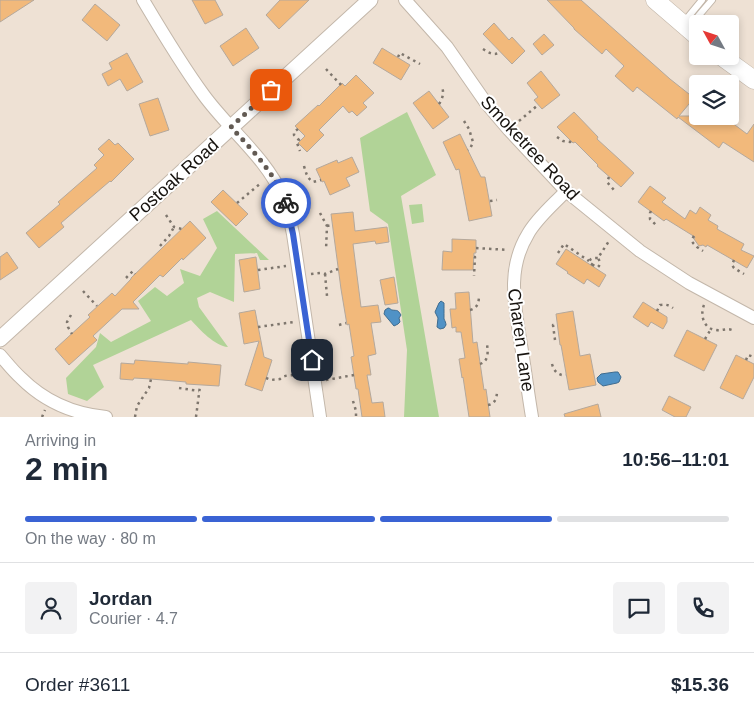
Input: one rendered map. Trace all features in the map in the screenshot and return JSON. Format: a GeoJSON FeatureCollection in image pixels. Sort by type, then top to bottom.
{"type":"FeatureCollection","features":[{"type":"Feature","properties":{"kind":"main road"},"geometry":{"type":"LineString","coordinates":[[655,0],[689,30]]}},
{"type":"Feature","properties":{"kind":"main road"},"geometry":{"type":"LineString","coordinates":[[733,65],[754,80]]}},
{"type":"Feature","properties":{"kind":"street"},"geometry":{"type":"LineString","coordinates":[[143,0],[178,60],[204,96],[264,164],[280,189],[288,209],[320,417]]}},
{"type":"Feature","properties":{"kind":"street","name":"Postoak Road"},"geometry":{"type":"LineString","coordinates":[[0,339],[370,0]]}},
{"type":"Feature","properties":{"kind":"street","name":"Smoketree Road"},"geometry":{"type":"LineString","coordinates":[[405,0],[447,47],[486,104],[566,191],[640,251],[689,283],[754,318]]}},
{"type":"Feature","properties":{"kind":"street","name":"Charen Lane"},"geometry":{"type":"LineString","coordinates":[[532,417],[513,292],[515,265],[528,233],[566,191]]}},
{"type":"Feature","properties":{"kind":"street"},"geometry":{"type":"LineString","coordinates":[[0,355],[22,380],[49,399],[74,411],[106,417]]}},
{"type":"Feature","properties":{"kind":"lane"},"geometry":{"type":"LineString","coordinates":[[696,15],[702,0]]}},
{"type":"Feature","properties":{"kind":"lane"},"geometry":{"type":"LineString","coordinates":[[700,15],[712,0]]}},
{"type":"Feature","properties":{"kind":"path"},"geometry":{"type":"LineString","coordinates":[[483,49],[494,54],[501,52]]}},
{"type":"Feature","properties":{"kind":"path"},"geometry":{"type":"LineString","coordinates":[[398,57],[400,52],[420,64]]}},
{"type":"Feature","properties":{"kind":"path"},"geometry":{"type":"LineString","coordinates":[[326,69],[341,85]]}},
{"type":"Feature","properties":{"kind":"path"},"geometry":{"type":"LineString","coordinates":[[439,104],[443,93],[442,86]]}},
{"type":"Feature","properties":{"kind":"path"},"geometry":{"type":"LineString","coordinates":[[509,130],[538,105]]}},
{"type":"Feature","properties":{"kind":"path"},"geometry":{"type":"LineString","coordinates":[[464,121],[473,142],[468,150]]}},
{"type":"Feature","properties":{"kind":"path"},"geometry":{"type":"LineString","coordinates":[[298,129],[294,134],[299,140],[297,143],[300,151]]}},
{"type":"Feature","properties":{"kind":"path"},"geometry":{"type":"LineString","coordinates":[[557,137],[563,141],[571,141]]}},
{"type":"Feature","properties":{"kind":"path"},"geometry":{"type":"LineString","coordinates":[[304,166],[310,180],[313,182],[321,180]]}},
{"type":"Feature","properties":{"kind":"path"},"geometry":{"type":"LineString","coordinates":[[237,204],[271,174]]}},
{"type":"Feature","properties":{"kind":"path"},"geometry":{"type":"LineString","coordinates":[[609,177],[607,182],[614,190]]}},
{"type":"Feature","properties":{"kind":"path"},"geometry":{"type":"LineString","coordinates":[[490,201],[497,200]]}},
{"type":"Feature","properties":{"kind":"path"},"geometry":{"type":"LineString","coordinates":[[651,211],[650,219],[657,226]]}},
{"type":"Feature","properties":{"kind":"path"},"geometry":{"type":"LineString","coordinates":[[320,212],[327,226],[326,250]]}},
{"type":"Feature","properties":{"kind":"path"},"geometry":{"type":"LineString","coordinates":[[166,215],[174,226],[182,229]]}},
{"type":"Feature","properties":{"kind":"path"},"geometry":{"type":"LineString","coordinates":[[327,226],[332,225]]}},
{"type":"Feature","properties":{"kind":"path"},"geometry":{"type":"LineString","coordinates":[[160,246],[169,236],[174,226]]}},
{"type":"Feature","properties":{"kind":"path"},"geometry":{"type":"LineString","coordinates":[[589,261],[598,258],[615,232]]}},
{"type":"Feature","properties":{"kind":"path"},"geometry":{"type":"LineString","coordinates":[[694,236],[692,239],[694,243],[703,251]]}},
{"type":"Feature","properties":{"kind":"path"},"geometry":{"type":"LineString","coordinates":[[558,254],[564,244],[598,267],[600,262],[598,258]]}},
{"type":"Feature","properties":{"kind":"path"},"geometry":{"type":"LineString","coordinates":[[476,248],[511,250],[519,253]]}},
{"type":"Feature","properties":{"kind":"path"},"geometry":{"type":"LineString","coordinates":[[474,257],[474,276]]}},
{"type":"Feature","properties":{"kind":"path"},"geometry":{"type":"LineString","coordinates":[[734,260],[732,265],[734,268],[744,274]]}},
{"type":"Feature","properties":{"kind":"path"},"geometry":{"type":"LineString","coordinates":[[258,270],[298,270],[325,274],[338,269]]}},
{"type":"Feature","properties":{"kind":"path"},"geometry":{"type":"LineString","coordinates":[[126,278],[133,271],[135,274]]}},
{"type":"Feature","properties":{"kind":"path"},"geometry":{"type":"LineString","coordinates":[[325,274],[327,296]]}},
{"type":"Feature","properties":{"kind":"path"},"geometry":{"type":"LineString","coordinates":[[83,291],[97,306]]}},
{"type":"Feature","properties":{"kind":"path"},"geometry":{"type":"LineString","coordinates":[[470,310],[477,306],[479,295]]}},
{"type":"Feature","properties":{"kind":"path"},"geometry":{"type":"LineString","coordinates":[[711,295],[702,313],[707,326],[714,330],[727,328],[732,330]]}},
{"type":"Feature","properties":{"kind":"path"},"geometry":{"type":"LineString","coordinates":[[657,310],[660,305],[673,308]]}},
{"type":"Feature","properties":{"kind":"path"},"geometry":{"type":"LineString","coordinates":[[71,315],[66,322],[72,334]]}},
{"type":"Feature","properties":{"kind":"path"},"geometry":{"type":"LineString","coordinates":[[258,327],[306,320]]}},
{"type":"Feature","properties":{"kind":"path"},"geometry":{"type":"LineString","coordinates":[[339,325],[346,323]]}},
{"type":"Feature","properties":{"kind":"path"},"geometry":{"type":"LineString","coordinates":[[555,340],[553,326],[557,325]]}},
{"type":"Feature","properties":{"kind":"path"},"geometry":{"type":"LineString","coordinates":[[705,339],[711,328]]}},
{"type":"Feature","properties":{"kind":"path"},"geometry":{"type":"LineString","coordinates":[[480,364],[486,360],[488,353],[487,344]]}},
{"type":"Feature","properties":{"kind":"path"},"geometry":{"type":"LineString","coordinates":[[746,360],[748,355],[754,357]]}},
{"type":"Feature","properties":{"kind":"path"},"geometry":{"type":"LineString","coordinates":[[552,364],[557,373],[566,375]]}},
{"type":"Feature","properties":{"kind":"path"},"geometry":{"type":"LineString","coordinates":[[266,378],[276,380],[288,375],[298,375],[315,380],[354,375]]}},
{"type":"Feature","properties":{"kind":"path"},"geometry":{"type":"LineString","coordinates":[[135,417],[137,406],[149,388],[151,379]]}},
{"type":"Feature","properties":{"kind":"path"},"geometry":{"type":"LineString","coordinates":[[196,417],[200,386]]}},
{"type":"Feature","properties":{"kind":"path"},"geometry":{"type":"LineString","coordinates":[[180,388],[199,391]]}},
{"type":"Feature","properties":{"kind":"path"},"geometry":{"type":"LineString","coordinates":[[488,405],[495,400],[497,396],[496,391]]}},
{"type":"Feature","properties":{"kind":"path"},"geometry":{"type":"LineString","coordinates":[[354,401],[356,417]]}},
{"type":"Feature","properties":{"kind":"green space"},"geometry":{"type":"Polygon","coordinates":[[[407,112],[436,175],[401,196],[439,417],[404,417],[407,350],[388,224],[370,211],[360,138],[407,112]]]}},
{"type":"Feature","properties":{"kind":"green space"},"geometry":{"type":"Polygon","coordinates":[[[422,204],[424,222],[412,224],[409,205],[422,204]]]}},
{"type":"Feature","properties":{"kind":"green space"},"geometry":{"type":"Polygon","coordinates":[[[217,211],[269,260],[260,260],[257,253],[235,254],[234,302],[210,292],[197,298],[199,307],[228,347],[213,341],[191,320],[93,365],[104,387],[87,401],[68,394],[66,378],[96,347],[100,333],[111,342],[151,321],[138,301],[155,287],[167,296],[184,283],[180,269],[200,276],[217,248],[203,219],[217,211]]]}},
{"type":"Feature","properties":{"kind":"water"},"geometry":{"type":"Polygon","coordinates":[[[441,301],[444,303],[446,325],[440,329],[437,327],[438,318],[435,312],[441,301]]]}},
{"type":"Feature","properties":{"kind":"water"},"geometry":{"type":"Polygon","coordinates":[[[388,308],[397,311],[401,315],[399,318],[400,322],[394,326],[384,314],[388,308]]]}},
{"type":"Feature","properties":{"kind":"water"},"geometry":{"type":"Polygon","coordinates":[[[618,372],[621,377],[617,383],[603,386],[598,382],[597,378],[601,374],[618,372]]]}},
{"type":"Feature","properties":{"kind":"building"},"geometry":{"type":"Polygon","coordinates":[[[0,0],[34,0],[0,22],[0,0]]]}},
{"type":"Feature","properties":{"kind":"building"},"geometry":{"type":"Polygon","coordinates":[[[192,0],[215,0],[223,15],[205,24],[192,0]]]}},
{"type":"Feature","properties":{"kind":"building"},"geometry":{"type":"Polygon","coordinates":[[[280,0],[309,0],[279,29],[266,15],[280,0]]]}},
{"type":"Feature","properties":{"kind":"building"},"geometry":{"type":"Polygon","coordinates":[[[547,0],[581,0],[689,94],[689,104],[679,116],[689,116],[689,125],[735,125],[747,134],[754,124],[754,162],[723,142],[719,148],[678,117],[677,119],[637,87],[633,92],[615,76],[624,66],[606,49],[602,54],[547,0]]]}},
{"type":"Feature","properties":{"kind":"building"},"geometry":{"type":"Polygon","coordinates":[[[95,4],[120,25],[107,41],[82,20],[95,4]]]}},
{"type":"Feature","properties":{"kind":"building"},"geometry":{"type":"Polygon","coordinates":[[[494,23],[509,40],[512,37],[525,51],[512,64],[483,34],[494,23]]]}},
{"type":"Feature","properties":{"kind":"building"},"geometry":{"type":"Polygon","coordinates":[[[246,28],[259,48],[233,66],[220,46],[246,28]]]}},
{"type":"Feature","properties":{"kind":"building"},"geometry":{"type":"Polygon","coordinates":[[[544,34],[554,45],[542,55],[533,44],[544,34]]]}},
{"type":"Feature","properties":{"kind":"building"},"geometry":{"type":"Polygon","coordinates":[[[382,48],[410,65],[401,80],[373,63],[382,48]]]}},
{"type":"Feature","properties":{"kind":"building"},"geometry":{"type":"Polygon","coordinates":[[[127,53],[143,82],[127,91],[120,79],[108,86],[102,74],[112,69],[109,63],[127,53]]]}},
{"type":"Feature","properties":{"kind":"building"},"geometry":{"type":"Polygon","coordinates":[[[541,71],[560,95],[542,109],[534,100],[538,97],[527,83],[541,71]]]}},
{"type":"Feature","properties":{"kind":"building"},"geometry":{"type":"Polygon","coordinates":[[[356,75],[374,93],[363,103],[367,107],[357,116],[352,111],[349,113],[343,106],[319,130],[324,135],[307,152],[298,143],[305,136],[295,126],[342,83],[345,86],[356,75]]]}},
{"type":"Feature","properties":{"kind":"building"},"geometry":{"type":"Polygon","coordinates":[[[429,91],[449,117],[433,129],[413,103],[429,91]]]}},
{"type":"Feature","properties":{"kind":"building"},"geometry":{"type":"Polygon","coordinates":[[[158,98],[169,130],[150,136],[139,104],[158,98]]]}},
{"type":"Feature","properties":{"kind":"building"},"geometry":{"type":"Polygon","coordinates":[[[574,112],[598,137],[597,139],[634,173],[621,187],[557,127],[574,112]]]}},
{"type":"Feature","properties":{"kind":"building"},"geometry":{"type":"Polygon","coordinates":[[[460,134],[481,177],[485,177],[492,216],[469,221],[459,169],[456,170],[443,142],[460,134]]]}},
{"type":"Feature","properties":{"kind":"building"},"geometry":{"type":"Polygon","coordinates":[[[109,139],[115,145],[118,143],[134,159],[111,182],[61,223],[64,227],[39,248],[26,233],[60,204],[58,202],[97,168],[94,165],[104,155],[98,149],[109,139]]]}},
{"type":"Feature","properties":{"kind":"building"},"geometry":{"type":"Polygon","coordinates":[[[352,157],[359,172],[346,178],[350,186],[330,195],[316,169],[337,160],[338,163],[352,157]]]}},
{"type":"Feature","properties":{"kind":"building"},"geometry":{"type":"Polygon","coordinates":[[[650,186],[666,198],[662,202],[685,219],[690,210],[696,214],[700,207],[711,215],[708,220],[718,226],[717,229],[744,244],[741,250],[754,256],[747,268],[707,245],[706,247],[703,245],[699,246],[694,239],[695,237],[666,219],[664,221],[638,202],[650,186]]]}},
{"type":"Feature","properties":{"kind":"building"},"geometry":{"type":"Polygon","coordinates":[[[223,190],[248,214],[236,226],[211,202],[223,190]]]}},
{"type":"Feature","properties":{"kind":"building"},"geometry":{"type":"Polygon","coordinates":[[[353,212],[355,231],[387,227],[389,242],[376,244],[375,241],[353,244],[361,307],[378,305],[381,322],[371,323],[376,354],[368,356],[371,375],[367,375],[372,403],[383,402],[385,417],[362,417],[351,357],[354,356],[341,289],[331,214],[353,212]]]}},
{"type":"Feature","properties":{"kind":"building"},"geometry":{"type":"Polygon","coordinates":[[[190,221],[206,238],[163,277],[160,275],[133,302],[139,309],[122,309],[93,336],[97,340],[69,365],[55,349],[90,317],[88,315],[112,293],[115,296],[190,221]]]}},
{"type":"Feature","properties":{"kind":"building"},"geometry":{"type":"Polygon","coordinates":[[[452,239],[476,240],[473,270],[442,270],[443,251],[452,252],[452,239]]]}},
{"type":"Feature","properties":{"kind":"building"},"geometry":{"type":"Polygon","coordinates":[[[566,249],[606,275],[599,287],[587,279],[584,284],[556,264],[566,249]]]}},
{"type":"Feature","properties":{"kind":"building"},"geometry":{"type":"Polygon","coordinates":[[[7,252],[18,268],[0,280],[0,257],[7,252]]]}},
{"type":"Feature","properties":{"kind":"building"},"geometry":{"type":"Polygon","coordinates":[[[256,257],[260,289],[244,292],[239,260],[256,257]]]}},
{"type":"Feature","properties":{"kind":"building"},"geometry":{"type":"Polygon","coordinates":[[[394,277],[398,303],[385,305],[380,280],[394,277]]]}},
{"type":"Feature","properties":{"kind":"building"},"geometry":{"type":"Polygon","coordinates":[[[469,292],[473,343],[477,342],[490,417],[469,417],[459,359],[465,358],[461,332],[456,332],[456,327],[452,328],[450,309],[456,309],[455,293],[469,292]]]}},
{"type":"Feature","properties":{"kind":"building"},"geometry":{"type":"Polygon","coordinates":[[[643,302],[667,317],[667,322],[663,329],[651,322],[648,327],[633,317],[643,302]]]}},
{"type":"Feature","properties":{"kind":"building"},"geometry":{"type":"Polygon","coordinates":[[[255,310],[264,357],[272,360],[262,391],[245,385],[259,341],[244,344],[239,313],[255,310]]]}},
{"type":"Feature","properties":{"kind":"building"},"geometry":{"type":"Polygon","coordinates":[[[573,311],[580,356],[590,354],[596,385],[569,390],[556,314],[573,311]]]}},
{"type":"Feature","properties":{"kind":"building"},"geometry":{"type":"Polygon","coordinates":[[[687,330],[717,345],[704,371],[674,356],[687,330]]]}},
{"type":"Feature","properties":{"kind":"building"},"geometry":{"type":"Polygon","coordinates":[[[736,355],[754,364],[754,377],[743,399],[720,388],[736,355]]]}},
{"type":"Feature","properties":{"kind":"building"},"geometry":{"type":"Polygon","coordinates":[[[135,360],[221,365],[219,386],[151,379],[120,379],[121,363],[134,364],[135,360]]]}},
{"type":"Feature","properties":{"kind":"building"},"geometry":{"type":"Polygon","coordinates":[[[669,396],[691,407],[686,417],[675,417],[662,410],[669,396]]]}},
{"type":"Feature","properties":{"kind":"building"},"geometry":{"type":"Polygon","coordinates":[[[598,404],[601,417],[565,417],[564,414],[598,404]]]}},
{"type":"Feature","properties":{"kind":"way so far"},"geometry":{"type":"LineString","coordinates":[[271,90],[231,127],[264,164],[280,189],[286,203]]}},
{"type":"Feature","properties":{"kind":"route"},"geometry":{"type":"LineString","coordinates":[[286,203],[293,234],[312,360]]}}]}
